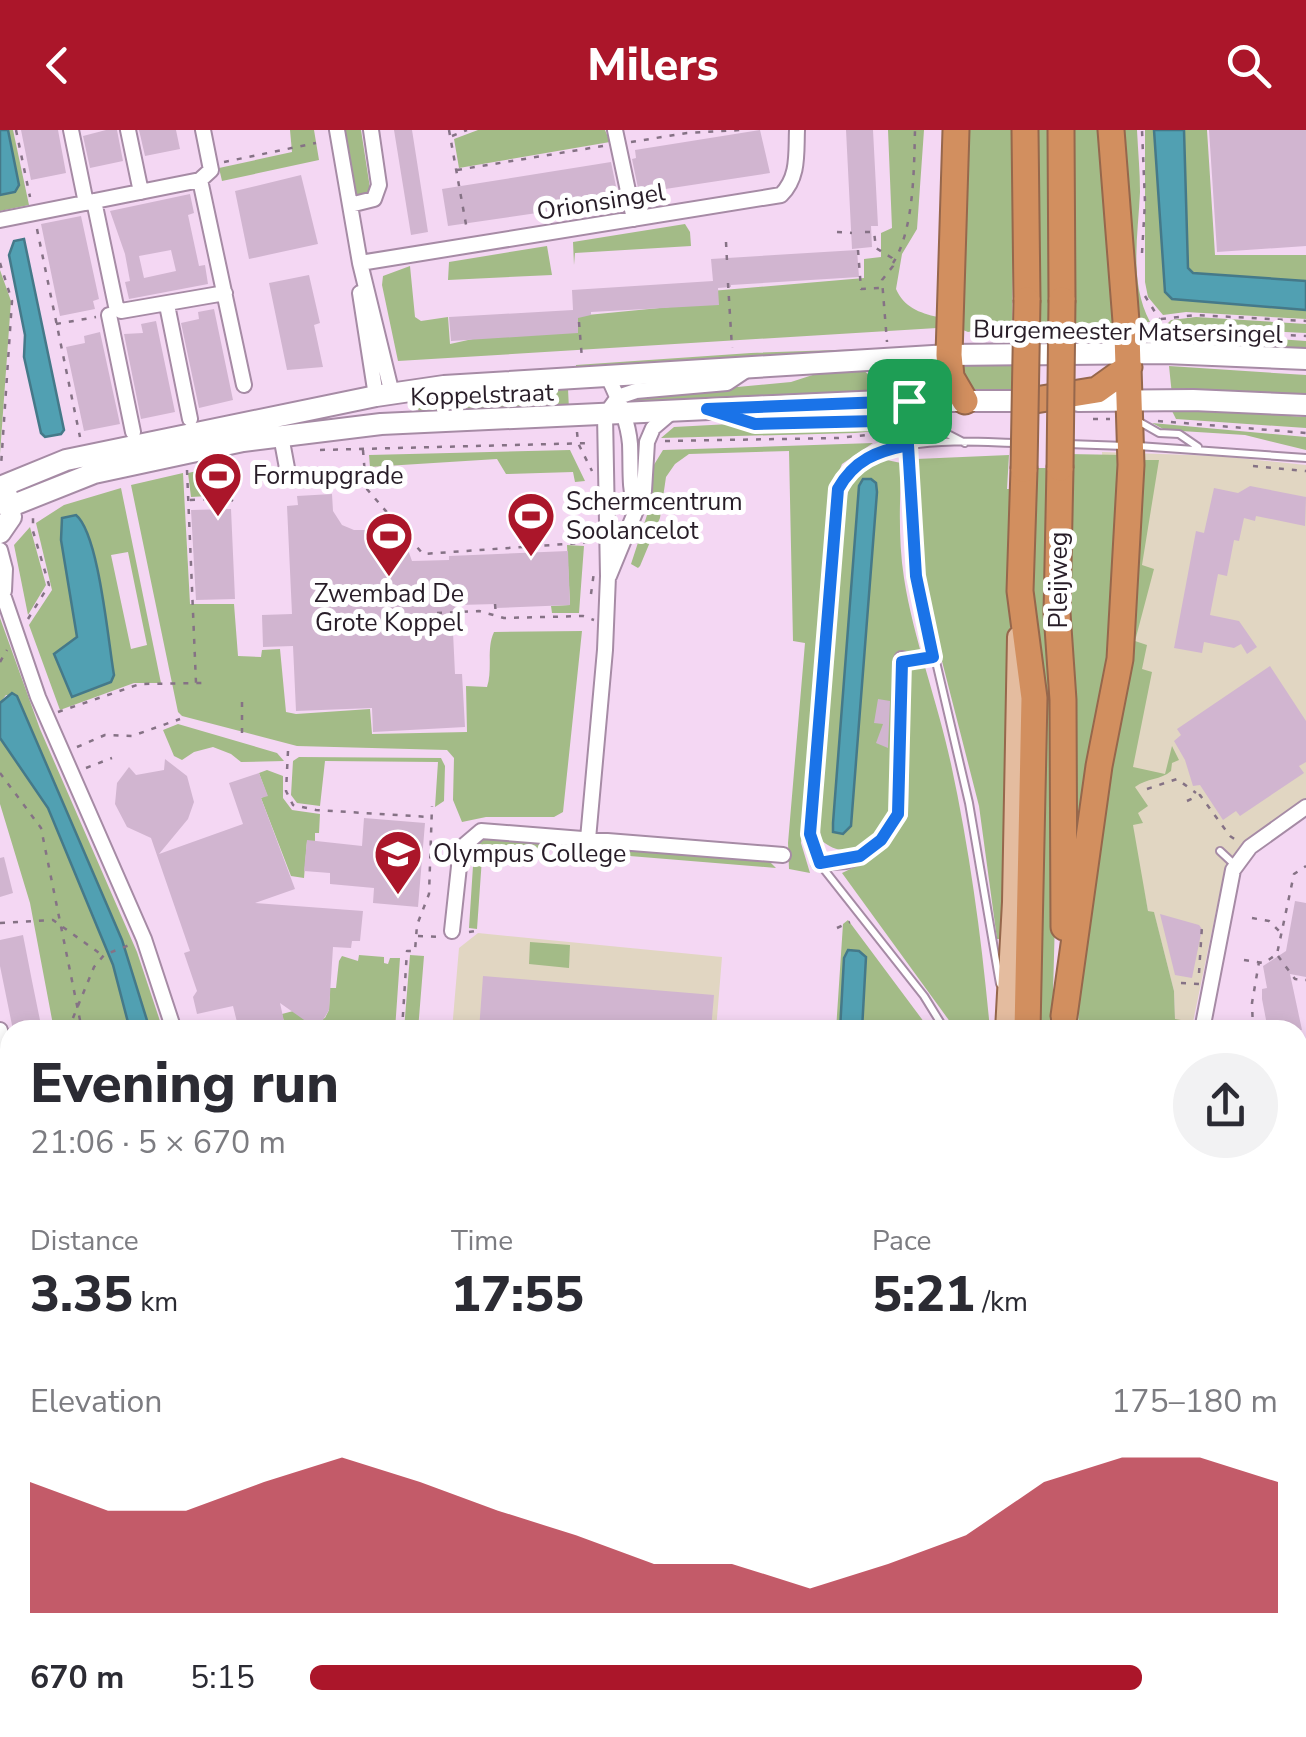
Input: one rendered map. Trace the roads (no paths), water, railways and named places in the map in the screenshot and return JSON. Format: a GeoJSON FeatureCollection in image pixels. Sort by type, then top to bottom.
{"type":"FeatureCollection","features":[{"type":"Feature","properties":{"kind":"highway"},"geometry":{"type":"LineString","coordinates":[[956,130],[942,356],[965,401]]}},
{"type":"Feature","properties":{"kind":"highway","name":"Pleijweg"},"geometry":{"type":"LineString","coordinates":[[1025,130],[1027,300],[1020,591],[1034,698],[1027,1020]]}},
{"type":"Feature","properties":{"kind":"highway","name":"Pleijweg"},"geometry":{"type":"LineString","coordinates":[[1061,130],[1057,613],[1063,700],[1064,1020]]}},
{"type":"Feature","properties":{"kind":"highway"},"geometry":{"type":"LineString","coordinates":[[1064,1020],[1099,766],[1120,659],[1132,446],[1112,130]]}},
{"type":"Feature","properties":{"kind":"highway"},"geometry":{"type":"LineString","coordinates":[[1029,401],[1097,390],[1128,360]]}},
{"type":"Feature","properties":{"kind":"main road","name":"Pleijweg"},"geometry":{"type":"LineString","coordinates":[[1006,1020],[1013,902],[1020,591]]}},
{"type":"Feature","properties":{"kind":"street"},"geometry":{"type":"LineString","coordinates":[[70,130],[116,306],[128,312],[225,293]]}},
{"type":"Feature","properties":{"kind":"street"},"geometry":{"type":"LineString","coordinates":[[128,130],[141,192]]}},
{"type":"Feature","properties":{"kind":"street"},"geometry":{"type":"LineString","coordinates":[[0,220],[200,180],[211,170],[203,130]]}},
{"type":"Feature","properties":{"kind":"street"},"geometry":{"type":"LineString","coordinates":[[336,130],[360,263],[357,274],[389,424]]}},
{"type":"Feature","properties":{"kind":"street"},"geometry":{"type":"LineString","coordinates":[[350,206],[374,199],[380,185],[370,130]]}},
{"type":"Feature","properties":{"kind":"street","name":"Orionsingel"},"geometry":{"type":"LineString","coordinates":[[360,263],[781,195],[790,186],[796,168],[797,130]]}},
{"type":"Feature","properties":{"kind":"street"},"geometry":{"type":"LineString","coordinates":[[618,137],[634,219]]}},
{"type":"Feature","properties":{"kind":"street"},"geometry":{"type":"LineString","coordinates":[[200,180],[244,384]]}},
{"type":"Feature","properties":{"kind":"street"},"geometry":{"type":"LineString","coordinates":[[166,305],[190,419]]}},
{"type":"Feature","properties":{"kind":"street"},"geometry":{"type":"LineString","coordinates":[[109,315],[133,432]]}},
{"type":"Feature","properties":{"kind":"street","name":"Burgemeester Matsersingel"},"geometry":{"type":"LineString","coordinates":[[942,356],[1306,360]]}},
{"type":"Feature","properties":{"kind":"street","name":"Koppelstraat"},"geometry":{"type":"LineString","coordinates":[[4,493],[66,460],[444,386],[942,356]]}},
{"type":"Feature","properties":{"kind":"street"},"geometry":{"type":"LineString","coordinates":[[588,838],[605,650],[605,442],[616,409],[636,391],[727,383],[748,369]]}},
{"type":"Feature","properties":{"kind":"street"},"geometry":{"type":"LineString","coordinates":[[607,376],[630,442],[630,492],[635,509]]}},
{"type":"Feature","properties":{"kind":"street"},"geometry":{"type":"LineString","coordinates":[[965,401],[1306,405]]}},
{"type":"Feature","properties":{"kind":"street","name":"Koppelstraat"},"geometry":{"type":"LineString","coordinates":[[4,493],[242,441],[389,424],[616,409],[965,401]]}},
{"type":"Feature","properties":{"kind":"street"},"geometry":{"type":"LineString","coordinates":[[608,576],[644,491],[653,428],[674,410]]}},
{"type":"Feature","properties":{"kind":"street"},"geometry":{"type":"LineString","coordinates":[[281,436],[287,468]]}},
{"type":"Feature","properties":{"kind":"street"},"geometry":{"type":"LineString","coordinates":[[0,533],[11,518],[4,493]]}},
{"type":"Feature","properties":{"kind":"street"},"geometry":{"type":"LineString","coordinates":[[607,524],[631,527]]}},
{"type":"Feature","properties":{"kind":"street"},"geometry":{"type":"LineString","coordinates":[[0,550],[5,570],[2,588],[46,716],[144,939],[171,1020]]}},
{"type":"Feature","properties":{"kind":"street"},"geometry":{"type":"LineString","coordinates":[[820,863],[860,856],[881,840],[898,814],[902,659]]}},
{"type":"Feature","properties":{"kind":"street"},"geometry":{"type":"LineString","coordinates":[[1202,1020],[1203,985],[1230,914],[1236,866],[1270,830],[1306,808]]}},
{"type":"Feature","properties":{"kind":"street"},"geometry":{"type":"LineString","coordinates":[[452,931],[461,848],[481,831],[783,855]]}},
{"type":"Feature","properties":{"kind":"lane"},"geometry":{"type":"LineString","coordinates":[[909,401],[916,384],[942,356]]}},
{"type":"Feature","properties":{"kind":"lane"},"geometry":{"type":"LineString","coordinates":[[865,361],[930,425],[966,444]]}},
{"type":"Feature","properties":{"kind":"lane"},"geometry":{"type":"LineString","coordinates":[[1130,400],[1137,420],[1144,426],[1159,433],[1179,434],[1199,448]]}},
{"type":"Feature","properties":{"kind":"lane","name":"Pleijweg"},"geometry":{"type":"LineString","coordinates":[[909,401],[916,576],[968,803],[1006,1020]]}},
{"type":"Feature","properties":{"kind":"lane"},"geometry":{"type":"LineString","coordinates":[[707,409],[755,424],[877,421],[898,432],[908,445]]}},
{"type":"Feature","properties":{"kind":"lane"},"geometry":{"type":"LineString","coordinates":[[938,1020],[924,996],[820,863],[810,834],[838,489],[846,474],[869,456],[908,445],[1199,448],[1306,458]]}},
{"type":"Feature","properties":{"kind":"lane"},"geometry":{"type":"LineString","coordinates":[[1220,851],[1236,866]]}},
{"type":"Feature","properties":{"kind":"water"},"geometry":{"type":"Polygon","coordinates":[[[0,130],[8,130],[19,185],[15,192],[0,195],[0,130]]]}},
{"type":"Feature","properties":{"kind":"water"},"geometry":{"type":"Polygon","coordinates":[[[1154,130],[1184,130],[1188,268],[1193,273],[1306,281],[1306,310],[1172,299],[1165,292],[1154,130]]]}},
{"type":"Feature","properties":{"kind":"water"},"geometry":{"type":"Polygon","coordinates":[[[24,239],[64,430],[45,437],[24,357],[25,335],[9,255],[14,241],[24,239]]]}},
{"type":"Feature","properties":{"kind":"water"},"geometry":{"type":"Polygon","coordinates":[[[863,479],[876,483],[877,492],[851,826],[843,834],[833,832],[833,823],[859,486],[863,479]]]}},
{"type":"Feature","properties":{"kind":"water"},"geometry":{"type":"Polygon","coordinates":[[[76,515],[84,526],[97,565],[114,675],[111,682],[72,697],[54,654],[77,637],[61,540],[62,518],[76,515]]]}},
{"type":"Feature","properties":{"kind":"water"},"geometry":{"type":"Polygon","coordinates":[[[12,693],[17,696],[122,940],[147,1020],[127,1020],[113,965],[48,808],[0,738],[0,703],[12,693]]]}},
{"type":"Feature","properties":{"kind":"water"},"geometry":{"type":"Polygon","coordinates":[[[848,950],[859,951],[866,957],[863,1020],[841,1020],[844,958],[848,950]]]}},
{"type":"Feature","properties":{"kind":"place","name":"Formupgrade"},"geometry":{"type":"Point","coordinates":[218,518]}},
{"type":"Feature","properties":{"kind":"place","name":"Schermcentrum Soolancelot"},"geometry":{"type":"Point","coordinates":[531,558]}},
{"type":"Feature","properties":{"kind":"place","name":"Zwembad De Grote Koppel"},"geometry":{"type":"Point","coordinates":[389,578]}},
{"type":"Feature","properties":{"kind":"place","name":"Olympus College"},"geometry":{"type":"Point","coordinates":[398,896]}}]}
